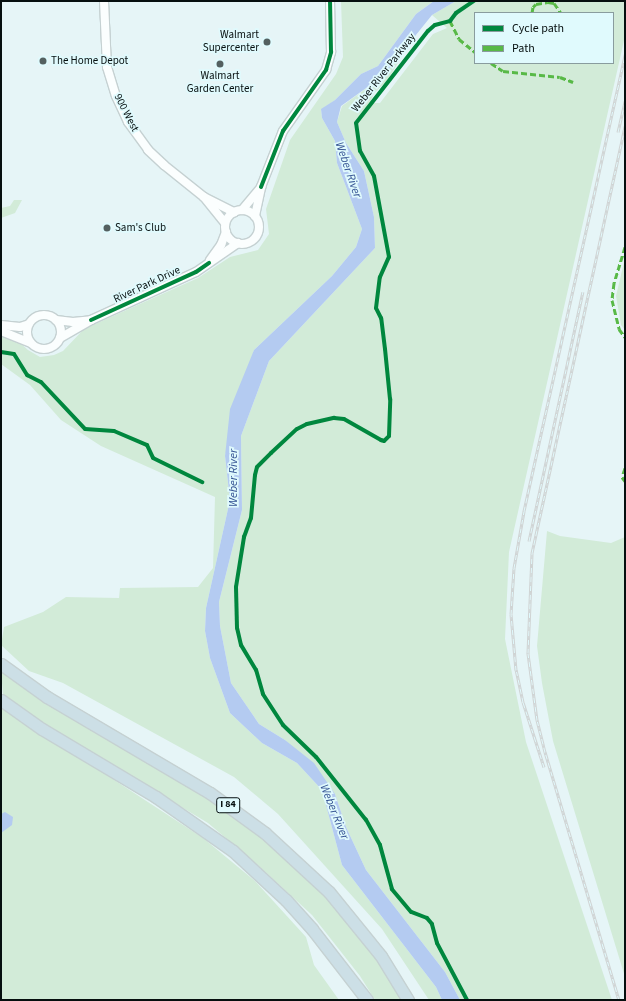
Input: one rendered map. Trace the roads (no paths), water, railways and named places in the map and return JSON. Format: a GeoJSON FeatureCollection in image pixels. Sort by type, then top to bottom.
{"type":"FeatureCollection","features":[{"type":"Feature","properties":{"kind":"highway","name":"I 84"},"geometry":{"type":"LineString","coordinates":[[1,664],[46,697],[210,793],[265,833],[329,892],[381,956],[408,1000]]}},
{"type":"Feature","properties":{"kind":"highway"},"geometry":{"type":"LineString","coordinates":[[1,700],[42,729],[156,797],[233,851],[307,923],[367,1000]]}},
{"type":"Feature","properties":{"kind":"street","name":"900 West"},"geometry":{"type":"LineString","coordinates":[[104,1],[108,68],[125,116],[153,155],[204,197],[225,223]]}},
{"type":"Feature","properties":{"kind":"street"},"geometry":{"type":"LineString","coordinates":[[261,187],[225,223],[226,232],[230,240],[238,244],[248,243],[255,238],[259,224],[255,216],[261,187],[283,131],[326,70],[331,52],[330,1]]}},
{"type":"Feature","properties":{"kind":"street","name":"900 West"},"geometry":{"type":"LineString","coordinates":[[204,197],[238,211]]}},
{"type":"Feature","properties":{"kind":"street"},"geometry":{"type":"LineString","coordinates":[[238,211],[255,216]]}},
{"type":"Feature","properties":{"kind":"street","name":"River Park Drive"},"geometry":{"type":"LineString","coordinates":[[209,263],[221,245],[226,232]]}},
{"type":"Feature","properties":{"kind":"street","name":"River Park Drive"},"geometry":{"type":"LineString","coordinates":[[60,338],[91,320],[196,272],[238,244]]}},
{"type":"Feature","properties":{"kind":"street"},"geometry":{"type":"LineString","coordinates":[[1,325],[20,328],[29,324],[35,317],[43,315],[56,320],[61,329],[60,338],[49,348],[39,348],[30,342],[1,331]]}},
{"type":"Feature","properties":{"kind":"street","name":"River Park Drive"},"geometry":{"type":"LineString","coordinates":[[56,320],[73,322],[91,320]]}},
{"type":"Feature","properties":{"kind":"street"},"geometry":{"type":"LineString","coordinates":[[29,324],[27,334],[30,342]]}},
{"type":"Feature","properties":{"kind":"water","name":"Weber River"},"geometry":{"type":"Polygon","coordinates":[[[434,1],[456,1],[432,15],[383,76],[341,106],[337,122],[346,143],[364,171],[374,217],[375,248],[269,361],[241,436],[242,510],[219,602],[220,626],[231,683],[259,724],[285,740],[314,763],[335,794],[346,827],[366,870],[445,972],[460,1000],[442,1000],[436,987],[342,865],[322,790],[297,763],[262,743],[230,713],[210,658],[205,631],[206,608],[230,500],[225,456],[230,409],[254,350],[332,276],[356,247],[362,229],[337,163],[335,141],[322,118],[321,109],[335,100],[361,74],[378,66],[416,14],[434,1]]]}},
{"type":"Feature","properties":{"kind":"water"},"geometry":{"type":"Polygon","coordinates":[[[5,812],[13,817],[12,825],[1,833],[1,814],[5,812]]]}},
{"type":"Feature","properties":{"kind":"railway"},"geometry":{"type":"LineString","coordinates":[[544,767],[523,702],[516,670],[511,614],[514,568],[524,511],[625,54]]}},
{"type":"Feature","properties":{"kind":"railway"},"geometry":{"type":"LineString","coordinates":[[618,132],[625,101]]}},
{"type":"Feature","properties":{"kind":"railway"},"geometry":{"type":"LineString","coordinates":[[619,1000],[545,752],[537,720],[528,653],[532,553],[625,126]]}},
{"type":"Feature","properties":{"kind":"railway"},"geometry":{"type":"LineString","coordinates":[[529,541],[583,292]]}},
{"type":"Feature","properties":{"kind":"place","name":"Walmart Supercenter"},"geometry":{"type":"Point","coordinates":[267,42]}},
{"type":"Feature","properties":{"kind":"place","name":"The Home Depot"},"geometry":{"type":"Point","coordinates":[43,61]}},
{"type":"Feature","properties":{"kind":"place","name":"Walmart Garden Center"},"geometry":{"type":"Point","coordinates":[220,64]}},
{"type":"Feature","properties":{"kind":"place","name":"Sam's Club"},"geometry":{"type":"Point","coordinates":[107,228]}}]}
